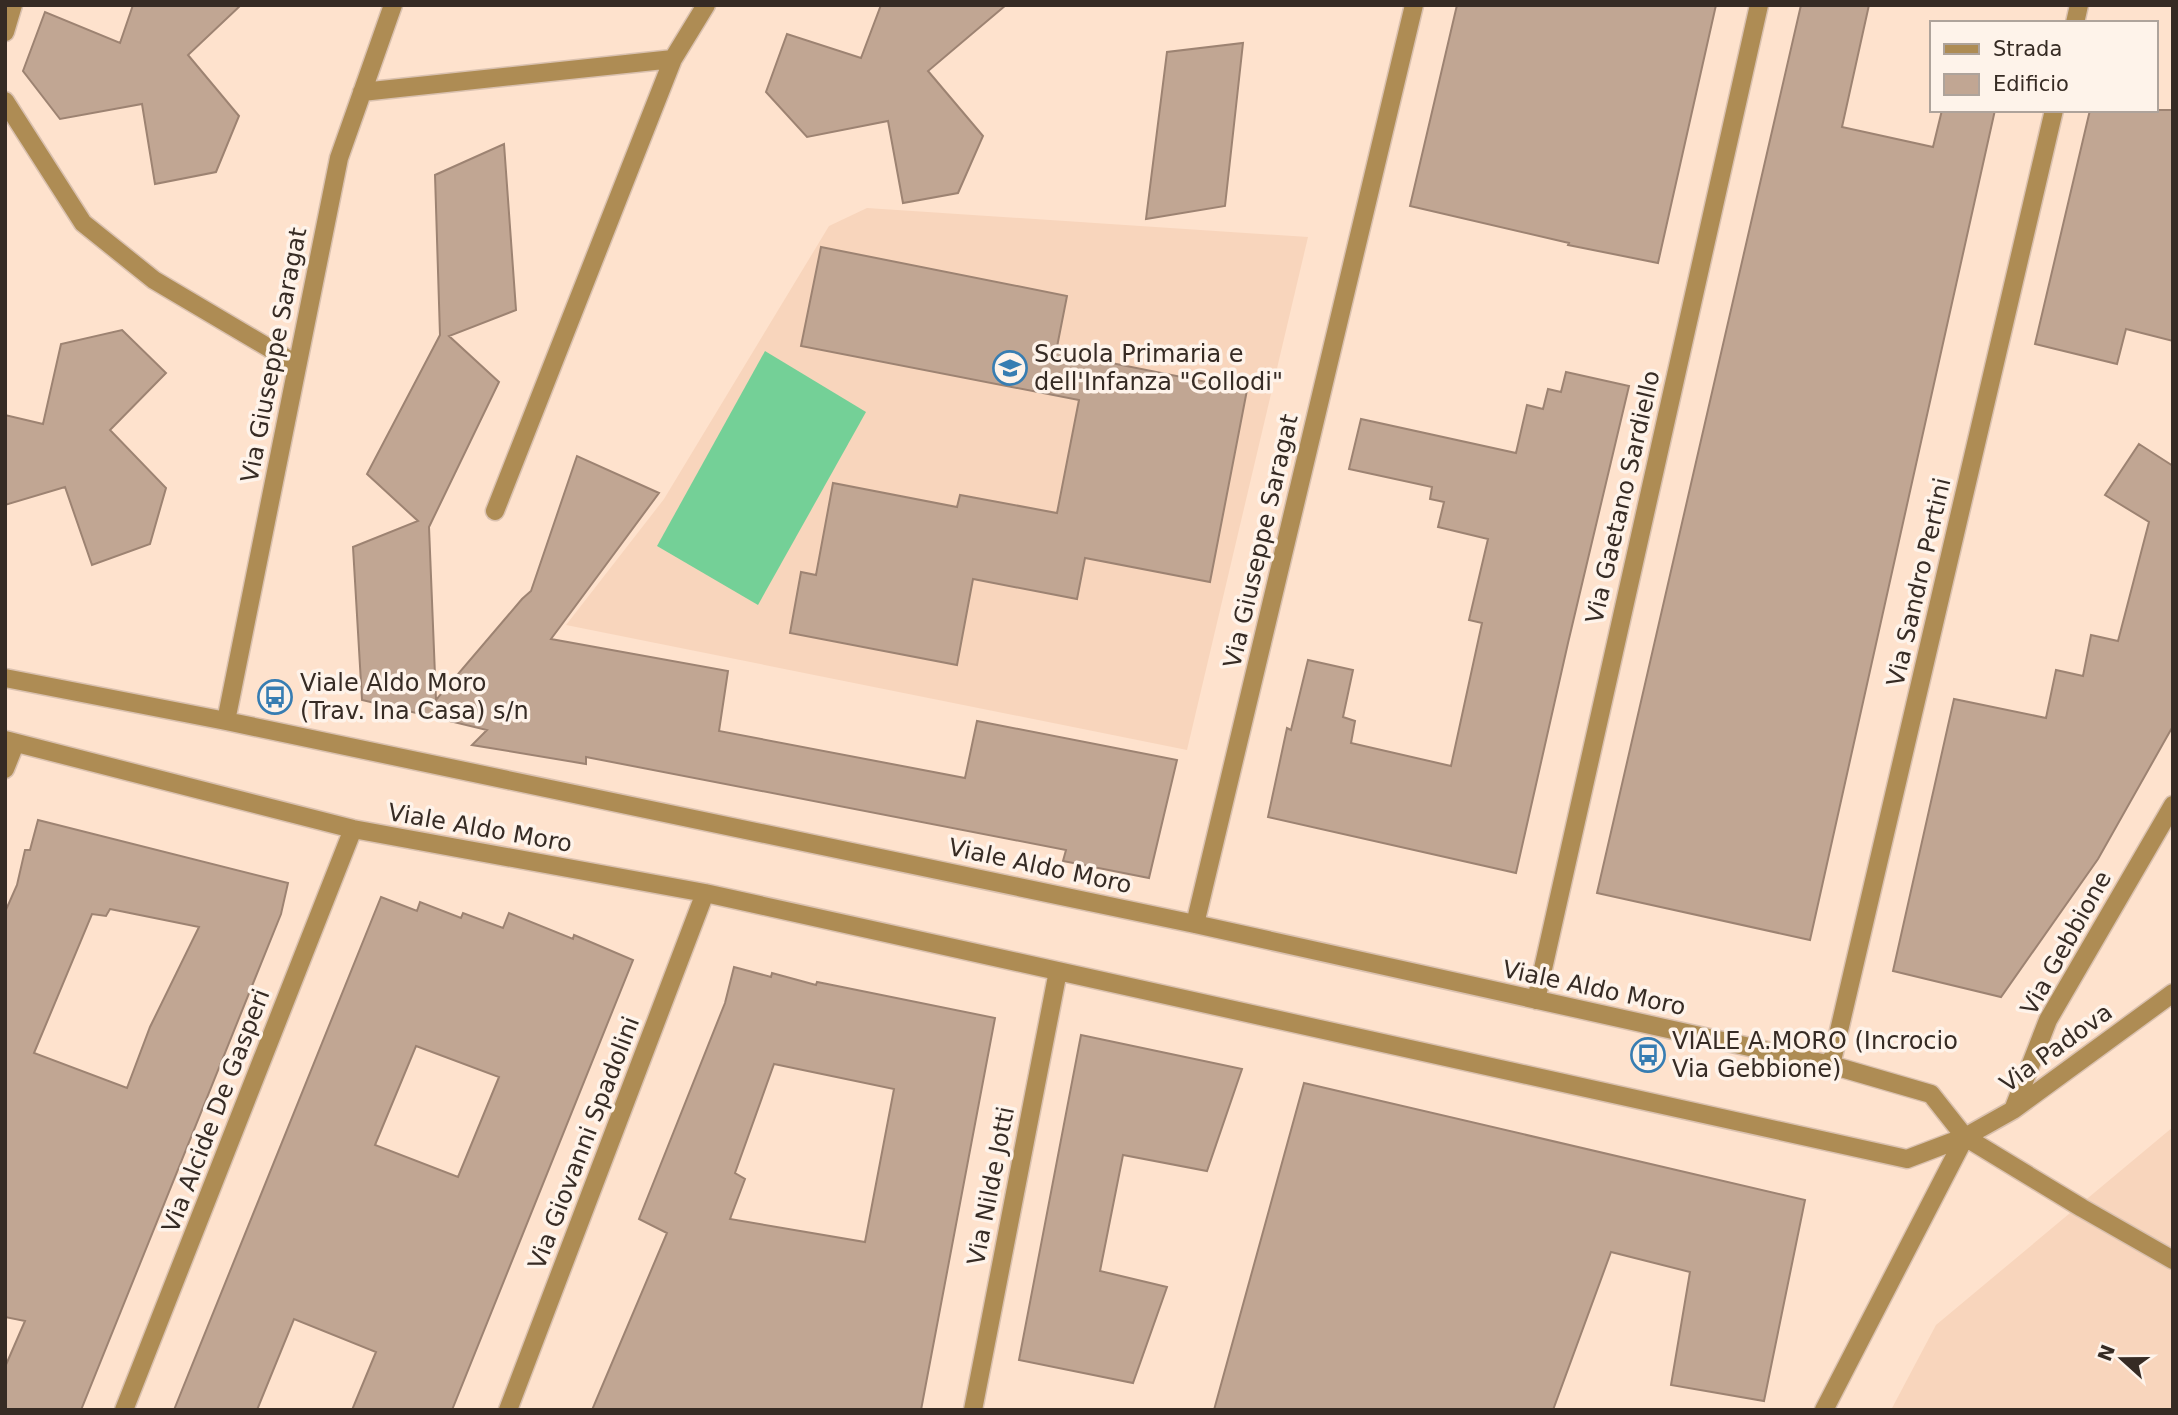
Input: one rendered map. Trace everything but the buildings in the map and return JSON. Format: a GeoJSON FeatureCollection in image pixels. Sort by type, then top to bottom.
{"type":"FeatureCollection","features":[{"type":"Feature","properties":{"kind":"street"},"geometry":{"type":"LineString","coordinates":[[5,32],[13,5]]}},
{"type":"Feature","properties":{"kind":"street","name":"Via Giuseppe Saragat"},"geometry":{"type":"LineString","coordinates":[[226,721],[339,158],[393,5]]}},
{"type":"Feature","properties":{"kind":"street"},"geometry":{"type":"LineString","coordinates":[[495,511],[673,59],[706,5]]}},
{"type":"Feature","properties":{"kind":"street","name":"Via Giuseppe Saragat"},"geometry":{"type":"LineString","coordinates":[[1195,924],[1414,5]]}},
{"type":"Feature","properties":{"kind":"street","name":"Via Gaetano Sardiello"},"geometry":{"type":"LineString","coordinates":[[1536,1000],[1759,5]]}},
{"type":"Feature","properties":{"kind":"street"},"geometry":{"type":"LineString","coordinates":[[362,92],[673,59]]}},
{"type":"Feature","properties":{"kind":"street"},"geometry":{"type":"LineString","coordinates":[[5,101],[83,223],[154,279],[296,364]]}},
{"type":"Feature","properties":{"kind":"street","name":"Via Sandro Pertini"},"geometry":{"type":"LineString","coordinates":[[1831,1065],[2054,112]]}},
{"type":"Feature","properties":{"kind":"street","name":"Viale Aldo Moro"},"geometry":{"type":"LineString","coordinates":[[5,678],[226,721],[1195,924],[1831,1065],[1931,1094],[1965,1137],[1907,1159],[705,893],[353,829],[10,742]]}},
{"type":"Feature","properties":{"kind":"street"},"geometry":{"type":"LineString","coordinates":[[5,769],[10,742]]}},
{"type":"Feature","properties":{"kind":"street","name":"Via Gebbione"},"geometry":{"type":"LineString","coordinates":[[2013,1110],[2049,1020],[2173,804]]}},
{"type":"Feature","properties":{"kind":"street","name":"Via Alcide De Gasperi"},"geometry":{"type":"LineString","coordinates":[[124,1410],[353,829]]}},
{"type":"Feature","properties":{"kind":"street","name":"Via Giovanni Spadolini"},"geometry":{"type":"LineString","coordinates":[[508,1410],[705,893]]}},
{"type":"Feature","properties":{"kind":"street","name":"Via Nilde Jotti"},"geometry":{"type":"LineString","coordinates":[[973,1410],[1058,971]]}},
{"type":"Feature","properties":{"kind":"street","name":"Via Padova"},"geometry":{"type":"LineString","coordinates":[[1965,1137],[2013,1110],[2172,996]]}},
{"type":"Feature","properties":{"kind":"street"},"geometry":{"type":"LineString","coordinates":[[1824,1410],[1965,1137],[2173,1259]]}},
{"type":"Feature","properties":{"kind":"shaded area","name":"Scuola Primaria e dell'Infanza \"Collodi\""},"geometry":{"type":"Polygon","coordinates":[[[867,208],[1308,237],[1187,750],[566,625],[664,499],[829,226],[867,208]]]}},
{"type":"Feature","properties":{"kind":"shaded area"},"geometry":{"type":"Polygon","coordinates":[[[2173,1127],[2173,1410],[1891,1410],[1936,1325],[2173,1127]]]}},
{"type":"Feature","properties":{"kind":"green space"},"geometry":{"type":"Polygon","coordinates":[[[765,351],[866,412],[758,605],[657,546],[765,351]]]}},
{"type":"Feature","properties":{"kind":"place","name":"Scuola Primaria e dell'Infanza \"Collodi\""},"geometry":{"type":"Point","coordinates":[1010,368]}},
{"type":"Feature","properties":{"kind":"place","name":"Viale Aldo Moro (Trav. Ina Casa) s/n"},"geometry":{"type":"Point","coordinates":[275,697]}},
{"type":"Feature","properties":{"kind":"place","name":"VIALE A.MORO (Incrocio Via Gebbione)"},"geometry":{"type":"Point","coordinates":[1648,1055]}}]}
